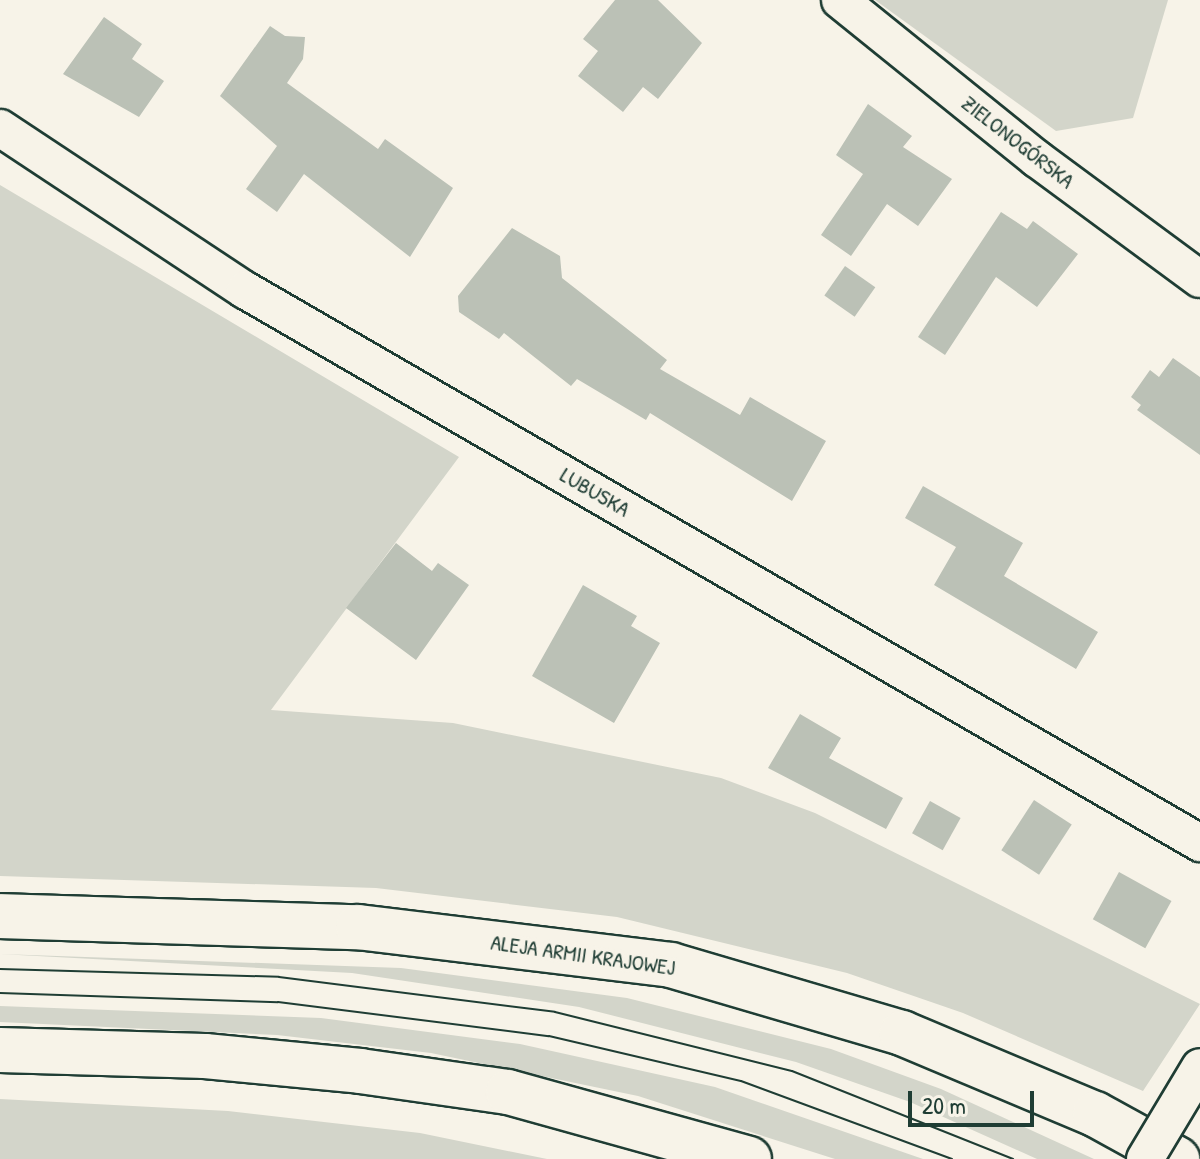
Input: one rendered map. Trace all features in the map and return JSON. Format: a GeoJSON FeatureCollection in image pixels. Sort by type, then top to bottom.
{"type":"FeatureCollection","features":[{"type":"Feature","properties":{"kind":"main road","name":"ALEJA ARMII KRAJOWEJ"},"geometry":{"type":"LineString","coordinates":[[0,916],[358,927],[671,965],[902,1033],[1095,1114],[1177,1159]]}},
{"type":"Feature","properties":{"kind":"main road"},"geometry":{"type":"LineString","coordinates":[[0,1050],[205,1056],[419,1079],[508,1092],[749,1159]]}},
{"type":"Feature","properties":{"kind":"street","name":"ZIELONOGÓRSKA"},"geometry":{"type":"LineString","coordinates":[[840,0],[1037,159],[1200,279]]}},
{"type":"Feature","properties":{"kind":"street","name":"LUBUSKA"},"geometry":{"type":"LineString","coordinates":[[0,128],[245,290],[1200,843]]}},
{"type":"Feature","properties":{"kind":"street"},"geometry":{"type":"LineString","coordinates":[[1145,1159],[1200,1067]]}},
{"type":"Feature","properties":{"kind":"shaded area"},"geometry":{"type":"Polygon","coordinates":[[[875,0],[1168,0],[1133,118],[1056,131],[875,0]]]}},
{"type":"Feature","properties":{"kind":"shaded area"},"geometry":{"type":"Polygon","coordinates":[[[0,185],[459,457],[271,710],[453,723],[721,778],[815,813],[1200,1004],[1143,1091],[963,1013],[847,973],[617,917],[376,888],[0,876],[0,185]]]}},
{"type":"Feature","properties":{"kind":"shaded area"},"geometry":{"type":"Polygon","coordinates":[[[0,954],[401,968],[627,998],[831,1049],[941,1089],[1094,1159],[1037,1159],[910,1102],[796,1062],[579,1007],[352,973],[0,954]]]}},
{"type":"Feature","properties":{"kind":"shaded area"},"geometry":{"type":"Polygon","coordinates":[[[0,1006],[321,1018],[520,1044],[715,1087],[923,1159],[835,1159],[638,1096],[431,1053],[277,1035],[0,1022],[0,1006]]]}},
{"type":"Feature","properties":{"kind":"shaded area"},"geometry":{"type":"Polygon","coordinates":[[[0,1099],[228,1111],[420,1133],[547,1159],[0,1159],[0,1099]]]}},
{"type":"Feature","properties":{"kind":"building"},"geometry":{"type":"Polygon","coordinates":[[[615,0],[658,0],[702,43],[658,99],[643,87],[623,112],[578,76],[598,51],[583,39],[615,0]]]}},
{"type":"Feature","properties":{"kind":"building"},"geometry":{"type":"Polygon","coordinates":[[[104,17],[142,44],[132,59],[164,81],[139,117],[63,74],[104,17]]]}},
{"type":"Feature","properties":{"kind":"building"},"geometry":{"type":"Polygon","coordinates":[[[270,26],[285,36],[305,37],[303,59],[287,83],[378,149],[385,139],[453,188],[410,257],[304,174],[277,212],[246,189],[277,146],[220,96],[270,26]]]}},
{"type":"Feature","properties":{"kind":"building"},"geometry":{"type":"Polygon","coordinates":[[[868,104],[912,136],[903,147],[952,179],[918,226],[887,204],[851,256],[821,235],[863,174],[836,155],[868,104]]]}},
{"type":"Feature","properties":{"kind":"building"},"geometry":{"type":"Polygon","coordinates":[[[1001,212],[1027,229],[1033,221],[1078,254],[1037,307],[996,277],[945,355],[918,337],[1001,212]]]}},
{"type":"Feature","properties":{"kind":"building"},"geometry":{"type":"Polygon","coordinates":[[[512,228],[560,256],[562,278],[667,360],[660,369],[740,415],[750,397],[826,441],[792,501],[650,413],[646,420],[577,379],[571,386],[504,333],[499,339],[459,312],[458,296],[512,228]]]}},
{"type":"Feature","properties":{"kind":"building"},"geometry":{"type":"Polygon","coordinates":[[[845,266],[875,287],[855,317],[824,295],[845,266]]]}},
{"type":"Feature","properties":{"kind":"building"},"geometry":{"type":"Polygon","coordinates":[[[1173,358],[1200,377],[1200,455],[1137,410],[1141,405],[1131,397],[1150,370],[1159,377],[1173,358]]]}},
{"type":"Feature","properties":{"kind":"building"},"geometry":{"type":"Polygon","coordinates":[[[923,486],[1023,543],[1004,576],[1098,632],[1076,669],[934,585],[956,547],[905,518],[923,486]]]}},
{"type":"Feature","properties":{"kind":"building"},"geometry":{"type":"Polygon","coordinates":[[[396,543],[432,571],[438,563],[469,585],[416,660],[346,608],[396,543]]]}},
{"type":"Feature","properties":{"kind":"building"},"geometry":{"type":"Polygon","coordinates":[[[583,585],[637,616],[631,626],[660,643],[614,723],[532,676],[583,585]]]}},
{"type":"Feature","properties":{"kind":"building"},"geometry":{"type":"Polygon","coordinates":[[[800,714],[841,738],[829,758],[903,798],[886,829],[768,768],[800,714]]]}},
{"type":"Feature","properties":{"kind":"building"},"geometry":{"type":"Polygon","coordinates":[[[1034,800],[1072,825],[1039,875],[1001,850],[1034,800]]]}},
{"type":"Feature","properties":{"kind":"building"},"geometry":{"type":"Polygon","coordinates":[[[930,801],[961,818],[943,850],[912,833],[930,801]]]}},
{"type":"Feature","properties":{"kind":"building"},"geometry":{"type":"Polygon","coordinates":[[[1119,872],[1171,901],[1145,948],[1093,919],[1119,872]]]}},
{"type":"Feature","properties":{"kind":"tram line"},"geometry":{"type":"LineString","coordinates":[[0,969],[279,977],[555,1012],[792,1071],[1013,1159]]}},
{"type":"Feature","properties":{"kind":"tram line"},"geometry":{"type":"LineString","coordinates":[[0,993],[278,1002],[549,1036],[741,1081],[952,1159]]}}]}
